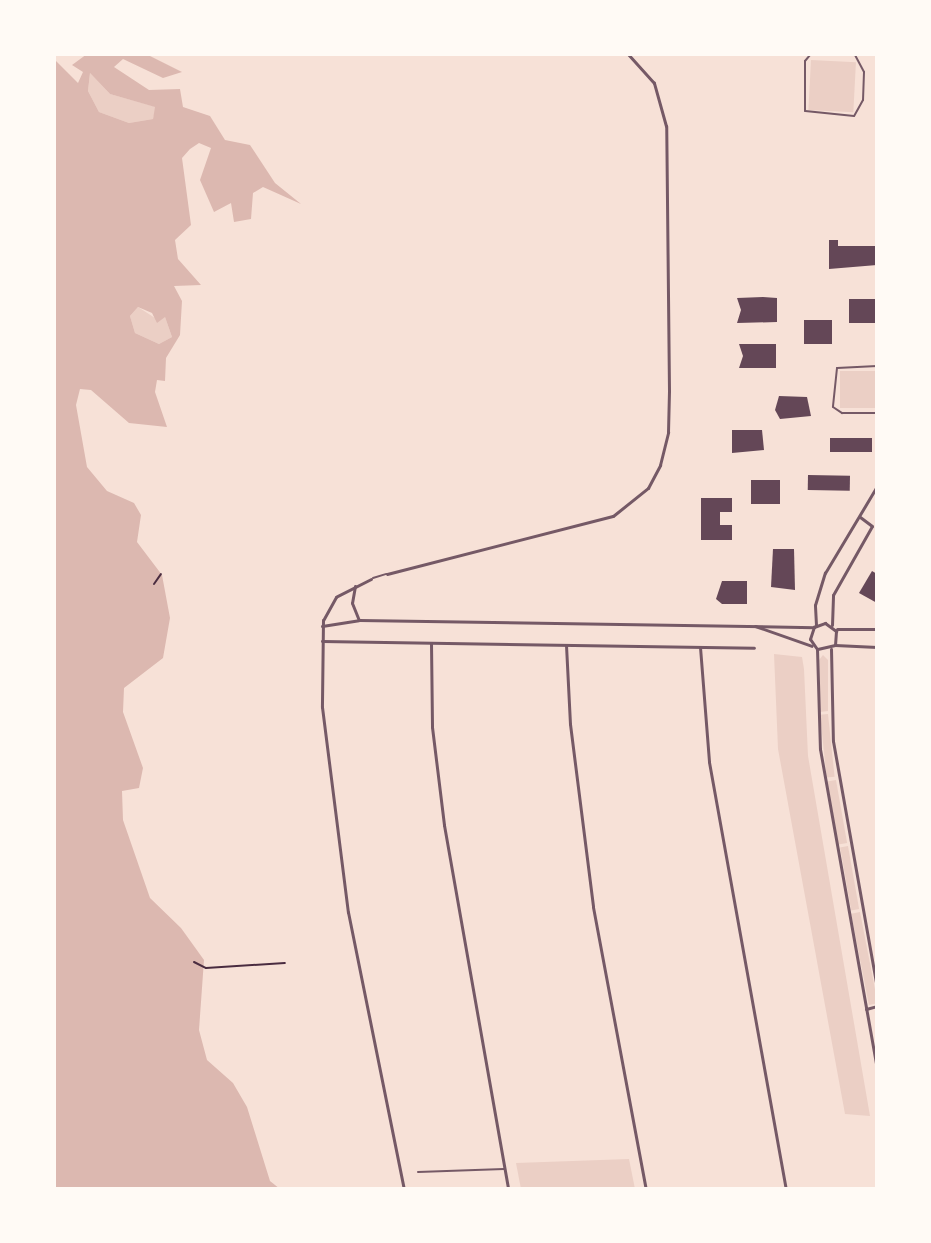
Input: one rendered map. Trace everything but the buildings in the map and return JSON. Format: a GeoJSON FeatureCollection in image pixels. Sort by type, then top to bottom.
{"type":"FeatureCollection","features":[{"type":"Feature","properties":{"kind":"street"},"geometry":{"type":"LineString","coordinates":[[404,1189],[331,808],[322,626],[332,602],[371,579],[613,516],[648,488],[660,465],[668,432],[666,126],[654,83],[628,54]]}},
{"type":"Feature","properties":{"kind":"street"},"geometry":{"type":"LineString","coordinates":[[810,55],[855,55],[861,63],[863,100],[854,116],[805,111],[805,61],[810,55]]}},
{"type":"Feature","properties":{"kind":"street"},"geometry":{"type":"LineString","coordinates":[[877,366],[837,368],[833,400],[842,413],[877,413]]}},
{"type":"Feature","properties":{"kind":"street"},"geometry":{"type":"LineString","coordinates":[[877,486],[825,573],[815,605],[820,749],[877,1069]]}},
{"type":"Feature","properties":{"kind":"street"},"geometry":{"type":"LineString","coordinates":[[860,517],[874,525],[833,595],[833,741],[877,989]]}},
{"type":"Feature","properties":{"kind":"street"},"geometry":{"type":"LineString","coordinates":[[355,586],[352,603],[359,620]]}},
{"type":"Feature","properties":{"kind":"street"},"geometry":{"type":"LineString","coordinates":[[322,626],[359,620],[877,629]]}},
{"type":"Feature","properties":{"kind":"street"},"geometry":{"type":"LineString","coordinates":[[752,625],[815,647],[877,647]]}},
{"type":"Feature","properties":{"kind":"street"},"geometry":{"type":"LineString","coordinates":[[321,640],[754,648]]}},
{"type":"Feature","properties":{"kind":"street"},"geometry":{"type":"LineString","coordinates":[[431,643],[432,727],[444,825],[508,1189]]}},
{"type":"Feature","properties":{"kind":"street"},"geometry":{"type":"LineString","coordinates":[[566,645],[570,724],[593,907],[646,1189]]}},
{"type":"Feature","properties":{"kind":"street"},"geometry":{"type":"LineString","coordinates":[[700,647],[709,762],[786,1189]]}},
{"type":"Feature","properties":{"kind":"street"},"geometry":{"type":"LineString","coordinates":[[866,1009],[877,1006]]}},
{"type":"Feature","properties":{"kind":"street"},"geometry":{"type":"LineString","coordinates":[[418,1172],[504,1169]]}},
{"type":"Feature","properties":{"kind":"path"},"geometry":{"type":"LineString","coordinates":[[154,584],[161,574]]}},
{"type":"Feature","properties":{"kind":"path"},"geometry":{"type":"LineString","coordinates":[[194,962],[206,968],[285,963]]}},
{"type":"Feature","properties":{"kind":"shaded area"},"geometry":{"type":"Polygon","coordinates":[[[87,54],[146,54],[182,72],[163,78],[123,59],[114,67],[149,90],[180,89],[183,107],[210,116],[225,140],[250,145],[275,183],[301,204],[263,187],[253,193],[251,219],[234,222],[231,203],[214,212],[200,180],[211,148],[199,143],[190,149],[182,158],[191,225],[175,240],[178,259],[201,285],[174,286],[182,301],[180,335],[166,358],[165,381],[157,380],[155,392],[167,427],[129,423],[91,390],[80,389],[76,405],[87,467],[107,491],[134,503],[141,515],[137,542],[162,575],[170,618],[163,658],[124,688],[123,712],[143,768],[139,788],[122,791],[123,820],[150,898],[181,928],[204,960],[199,1030],[207,1060],[233,1083],[247,1107],[270,1181],[280,1189],[54,1189],[54,59],[78,83],[83,72],[72,65],[87,54]],[[90,73],[88,91],[99,112],[129,123],[153,119],[155,107],[110,94],[90,73]],[[138,307],[130,316],[135,333],[159,344],[172,337],[165,317],[157,323],[152,313],[138,307]]]}},
{"type":"Feature","properties":{"kind":"shaded area"},"geometry":{"type":"Polygon","coordinates":[[[811,60],[856,62],[853,112],[808,110],[811,60]]]}},
{"type":"Feature","properties":{"kind":"shaded area"},"geometry":{"type":"Polygon","coordinates":[[[90,73],[110,94],[156,107],[153,119],[129,123],[99,112],[88,91],[90,73]]]}},
{"type":"Feature","properties":{"kind":"shaded area"},"geometry":{"type":"Polygon","coordinates":[[[138,307],[155,318],[165,317],[172,337],[159,344],[135,333],[130,316],[138,307]]]}},
{"type":"Feature","properties":{"kind":"shaded area"},"geometry":{"type":"Polygon","coordinates":[[[840,371],[877,371],[877,408],[840,408],[840,371]]]}},
{"type":"Feature","properties":{"kind":"shaded area"},"geometry":{"type":"Polygon","coordinates":[[[774,654],[802,657],[808,756],[870,1116],[845,1114],[778,749],[774,654]]]}},
{"type":"Feature","properties":{"kind":"shaded area"},"geometry":{"type":"Polygon","coordinates":[[[823,655],[828,660],[828,711],[820,712],[819,660],[823,655]]]}},
{"type":"Feature","properties":{"kind":"shaded area"},"geometry":{"type":"Polygon","coordinates":[[[828,714],[835,777],[827,777],[820,715],[828,714]]]}},
{"type":"Feature","properties":{"kind":"shaded area"},"geometry":{"type":"Polygon","coordinates":[[[836,780],[847,843],[838,845],[827,782],[836,780]]]}},
{"type":"Feature","properties":{"kind":"shaded area"},"geometry":{"type":"Polygon","coordinates":[[[848,846],[859,909],[851,910],[840,847],[848,846]]]}},
{"type":"Feature","properties":{"kind":"shaded area"},"geometry":{"type":"Polygon","coordinates":[[[860,912],[877,999],[877,1003],[869,1005],[851,914],[860,912]]]}},
{"type":"Feature","properties":{"kind":"shaded area"},"geometry":{"type":"Polygon","coordinates":[[[629,1159],[635,1189],[521,1189],[516,1163],[629,1159]]]}}]}
